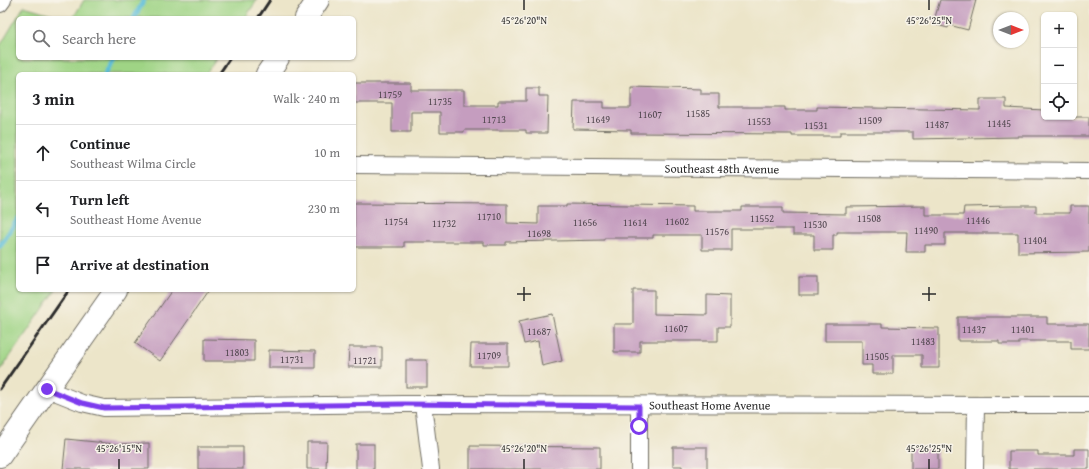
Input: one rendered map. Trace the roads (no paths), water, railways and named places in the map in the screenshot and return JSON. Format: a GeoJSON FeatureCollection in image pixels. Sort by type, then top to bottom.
{"type":"FeatureCollection","features":[{"type":"Feature","properties":{"kind":"street"},"geometry":{"type":"LineString","coordinates":[[0,4],[3,0]]}},
{"type":"Feature","properties":{"kind":"street"},"geometry":{"type":"LineString","coordinates":[[307,16],[318,0]]}},
{"type":"Feature","properties":{"kind":"street"},"geometry":{"type":"LineString","coordinates":[[268,72],[277,60]]}},
{"type":"Feature","properties":{"kind":"street","name":"Southeast 48th Avenue"},"geometry":{"type":"LineString","coordinates":[[356,165],[1089,171]]}},
{"type":"Feature","properties":{"kind":"street"},"geometry":{"type":"LineString","coordinates":[[0,456],[115,292]]}},
{"type":"Feature","properties":{"kind":"street","name":"Southeast Home Avenue"},"geometry":{"type":"LineString","coordinates":[[47,389],[82,403],[104,408],[423,404],[639,406],[1089,406]]}},
{"type":"Feature","properties":{"kind":"street"},"geometry":{"type":"LineString","coordinates":[[423,404],[431,469]]}},
{"type":"Feature","properties":{"kind":"street"},"geometry":{"type":"LineString","coordinates":[[975,469],[976,405]]}},
{"type":"Feature","properties":{"kind":"street"},"geometry":{"type":"LineString","coordinates":[[639,406],[639,469]]}},
{"type":"Feature","properties":{"kind":"waterway"},"geometry":{"type":"LineString","coordinates":[[135,16],[144,0]]}},
{"type":"Feature","properties":{"kind":"waterway"},"geometry":{"type":"LineString","coordinates":[[106,72],[113,60]]}},
{"type":"Feature","properties":{"kind":"waterway"},"geometry":{"type":"LineString","coordinates":[[0,246],[16,222]]}},
{"type":"Feature","properties":{"kind":"railway"},"geometry":{"type":"LineString","coordinates":[[259,16],[270,0]]}},
{"type":"Feature","properties":{"kind":"railway"},"geometry":{"type":"LineString","coordinates":[[220,72],[229,60]]}},
{"type":"Feature","properties":{"kind":"railway"},"geometry":{"type":"LineString","coordinates":[[0,389],[68,292]]}}]}
